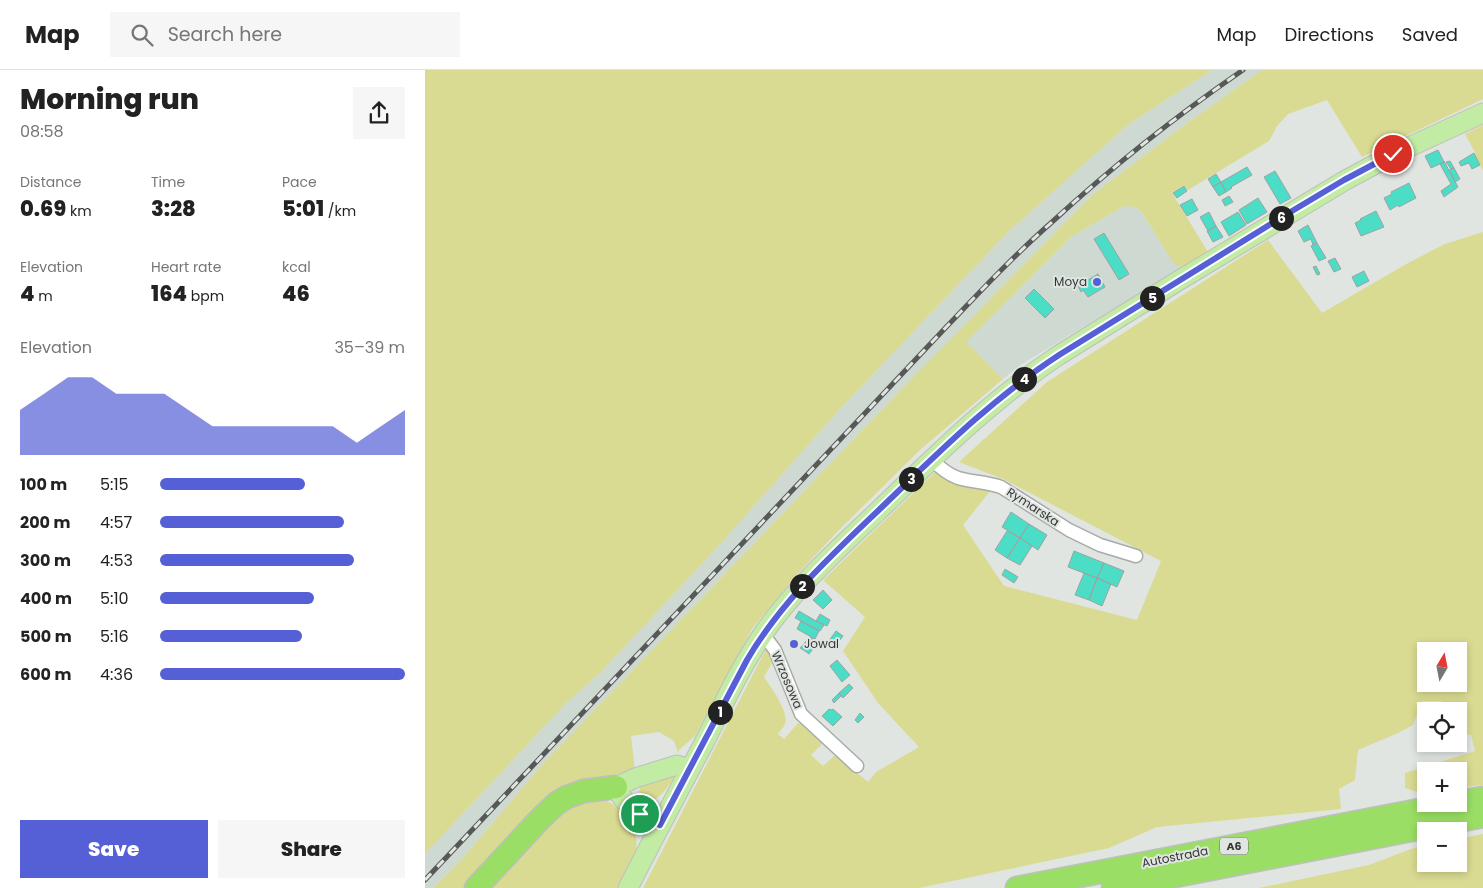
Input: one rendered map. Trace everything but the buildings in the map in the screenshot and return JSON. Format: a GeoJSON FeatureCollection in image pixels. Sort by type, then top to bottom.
{"type":"FeatureCollection","features":[{"type":"Feature","properties":{"kind":"highway"},"geometry":{"type":"LineString","coordinates":[[477,888],[557,803],[584,791],[617,787]]}},
{"type":"Feature","properties":{"kind":"highway"},"geometry":{"type":"LineString","coordinates":[[1467,801],[1483,798]]}},
{"type":"Feature","properties":{"kind":"highway","name":"Autostrada"},"geometry":{"type":"LineString","coordinates":[[1017,888],[1417,811]]}},
{"type":"Feature","properties":{"kind":"highway","name":"Autostrada"},"geometry":{"type":"LineString","coordinates":[[1113,888],[1483,816]]}},
{"type":"Feature","properties":{"kind":"main road"},"geometry":{"type":"LineString","coordinates":[[628,888],[733,686],[763,634],[790,599],[820,567],[975,418],[1022,380],[1059,355],[1344,180],[1393,154],[1483,113]]}},
{"type":"Feature","properties":{"kind":"main road"},"geometry":{"type":"LineString","coordinates":[[660,825],[640,814],[620,797],[617,787],[635,778],[677,766],[690,768]]}},
{"type":"Feature","properties":{"kind":"street","name":"Rymarska"},"geometry":{"type":"LineString","coordinates":[[931,459],[942,469],[957,478],[990,483],[1001,487],[1069,530],[1100,545],[1136,556]]}},
{"type":"Feature","properties":{"kind":"street","name":"Wrzosowa"},"geometry":{"type":"LineString","coordinates":[[763,634],[775,650],[801,714],[857,766]]}},
{"type":"Feature","properties":{"kind":"shaded area"},"geometry":{"type":"Polygon","coordinates":[[[1212,70],[1262,70],[1179,129],[1091,196],[896,395],[540,767],[463,858],[433,888],[425,888],[425,854],[566,703],[600,673],[723,541],[838,411],[1009,231],[1129,124],[1212,70]]]}},
{"type":"Feature","properties":{"kind":"shaded area"},"geometry":{"type":"Polygon","coordinates":[[[1124,206],[1140,210],[1176,266],[1183,267],[1020,365],[1003,379],[965,342],[1071,237],[1124,206]]]}},
{"type":"Feature","properties":{"kind":"green space"},"geometry":{"type":"Polygon","coordinates":[[[425,70],[1212,70],[1129,124],[1009,231],[838,411],[723,541],[600,673],[566,703],[425,854],[425,70]]]}},
{"type":"Feature","properties":{"kind":"green space"},"geometry":{"type":"Polygon","coordinates":[[[1262,70],[1483,70],[1483,99],[1362,157],[1327,100],[1288,114],[1277,126],[1269,141],[1188,190],[1184,185],[1172,193],[1208,252],[1183,267],[1176,266],[1140,210],[1134,207],[1124,206],[1071,237],[966,342],[1003,379],[920,450],[839,530],[792,580],[752,629],[695,736],[678,753],[674,741],[659,732],[631,736],[635,771],[565,785],[559,789],[466,888],[433,888],[463,858],[540,767],[896,395],[1091,196],[1179,129],[1262,70]]]}},
{"type":"Feature","properties":{"kind":"green space"},"geometry":{"type":"Polygon","coordinates":[[[1483,125],[1483,171],[1465,134],[1483,125]]]}},
{"type":"Feature","properties":{"kind":"green space"},"geometry":{"type":"Polygon","coordinates":[[[1483,232],[1483,785],[1467,787],[1467,762],[1440,762],[1475,751],[1471,735],[1467,734],[1467,702],[1422,701],[1417,702],[1417,714],[1413,725],[1358,750],[1355,780],[1339,789],[1341,809],[1157,827],[1109,848],[919,888],[643,888],[767,647],[773,661],[764,677],[779,700],[786,719],[778,734],[784,739],[798,723],[808,728],[823,743],[811,755],[823,766],[835,755],[868,782],[876,772],[919,747],[878,703],[843,651],[865,617],[823,580],[936,471],[991,490],[963,525],[1004,586],[1137,620],[1161,561],[1003,479],[959,462],[1047,382],[1268,240],[1322,313],[1408,263],[1445,244],[1483,232]]]}},
{"type":"Feature","properties":{"kind":"green space"},"geometry":{"type":"Polygon","coordinates":[[[1417,769],[1417,792],[1405,788],[1405,773],[1417,769]]]}},
{"type":"Feature","properties":{"kind":"green space"},"geometry":{"type":"Polygon","coordinates":[[[676,775],[665,791],[655,799],[645,798],[639,792],[641,783],[676,775]]]}},
{"type":"Feature","properties":{"kind":"green space"},"geometry":{"type":"Polygon","coordinates":[[[602,799],[611,803],[626,815],[635,830],[636,849],[634,859],[621,888],[484,888],[569,804],[602,799]]]}},
{"type":"Feature","properties":{"kind":"green space"},"geometry":{"type":"Polygon","coordinates":[[[1483,834],[1483,888],[1259,888],[1369,865],[1417,847],[1417,872],[1467,872],[1467,837],[1483,834]]]}},
{"type":"Feature","properties":{"kind":"railway"},"geometry":{"type":"LineString","coordinates":[[425,880],[1006,265],[1036,236],[1121,162],[1193,105],[1243,70]]}},
{"type":"Feature","properties":{"kind":"place","name":"Moya"},"geometry":{"type":"Point","coordinates":[1097,282]}},
{"type":"Feature","properties":{"kind":"place","name":"Jowal"},"geometry":{"type":"Point","coordinates":[794,644]}},
{"type":"Feature","properties":{"kind":"route"},"geometry":{"type":"LineString","coordinates":[[640,814],[660,825],[747,660],[763,634],[790,599],[820,567],[975,418],[1022,380],[1059,355],[1287,214],[1344,180],[1393,154]]}}]}
